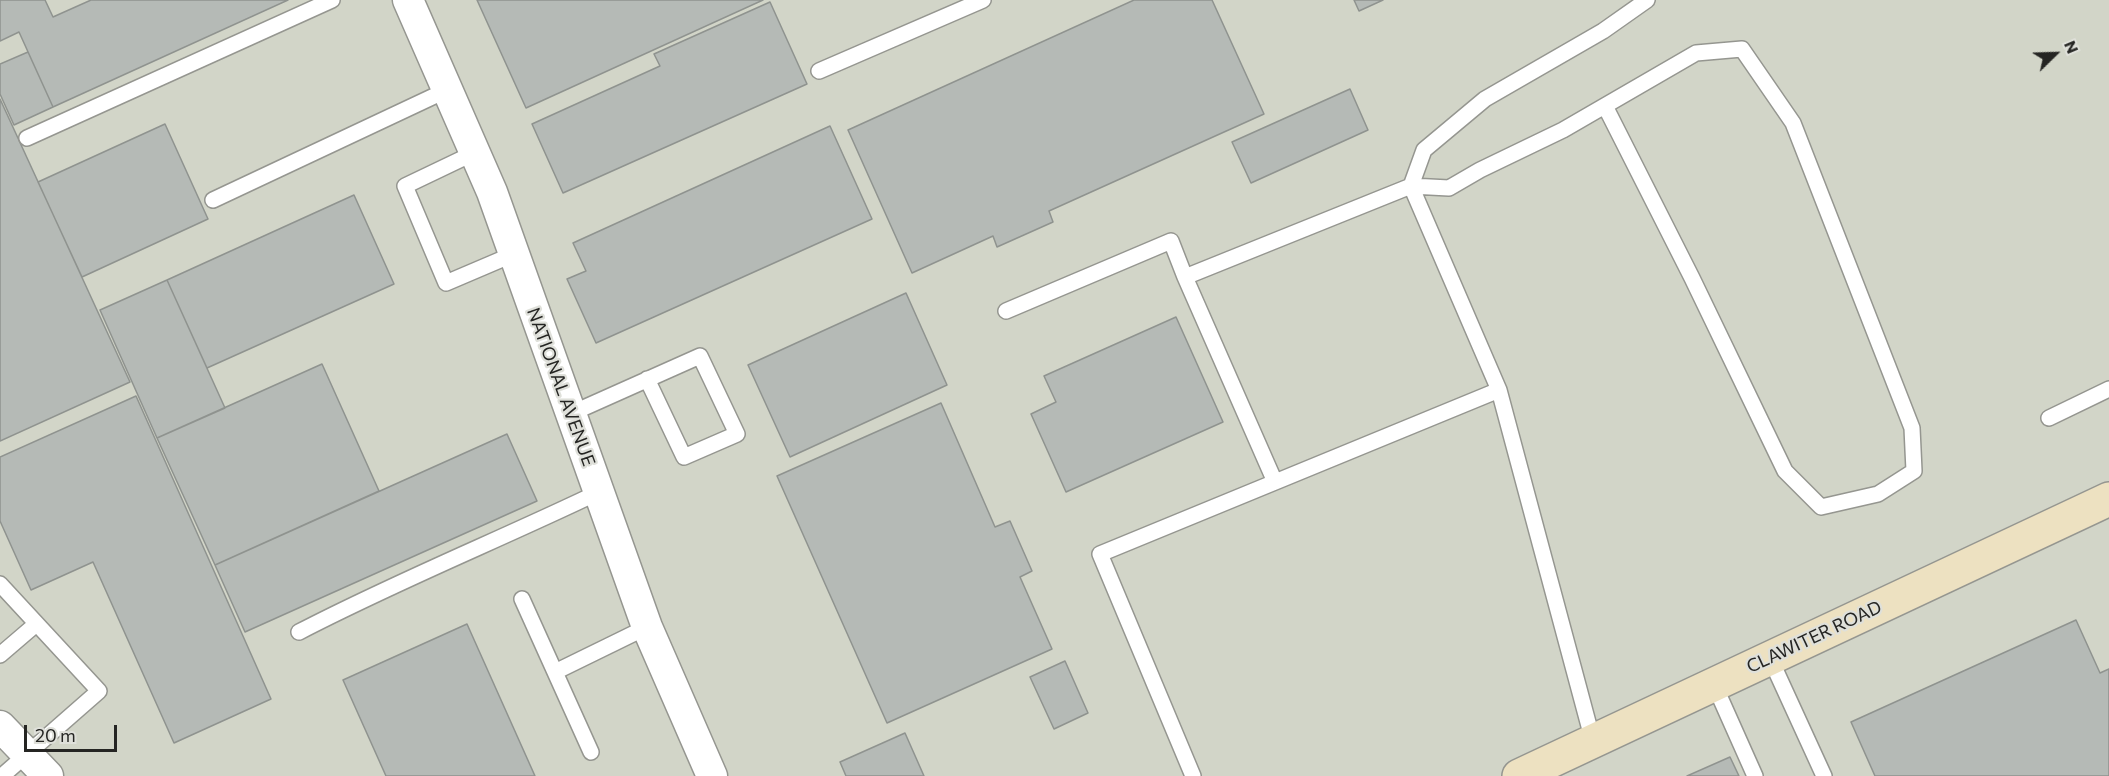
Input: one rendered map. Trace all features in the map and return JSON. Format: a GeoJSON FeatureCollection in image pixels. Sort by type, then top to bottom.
{"type":"FeatureCollection","features":[{"type":"Feature","properties":{"kind":"main road","name":"CLAWITER ROAD"},"geometry":{"type":"LineString","coordinates":[[1525,775],[2109,499]]}},
{"type":"Feature","properties":{"kind":"street","name":"NATIONAL AVENUE"},"geometry":{"type":"LineString","coordinates":[[408,0],[492,192],[647,627],[712,776]]}},
{"type":"Feature","properties":{"kind":"street"},"geometry":{"type":"LineString","coordinates":[[0,726],[48,776]]}},
{"type":"Feature","properties":{"kind":"lane"},"geometry":{"type":"LineString","coordinates":[[27,138],[332,0]]}},
{"type":"Feature","properties":{"kind":"lane"},"geometry":{"type":"LineString","coordinates":[[819,71],[984,0]]}},
{"type":"Feature","properties":{"kind":"lane"},"geometry":{"type":"LineString","coordinates":[[1593,741],[1499,390],[1412,186],[1424,150],[1485,99],[1603,31],[1647,0]]}},
{"type":"Feature","properties":{"kind":"lane"},"geometry":{"type":"LineString","coordinates":[[1185,277],[1412,186],[1449,188],[1480,170],[1563,130],[1696,53],[1742,49],[1793,123],[1912,428],[1914,471],[1878,494],[1821,507],[1785,471],[1692,278],[1605,106]]}},
{"type":"Feature","properties":{"kind":"lane"},"geometry":{"type":"LineString","coordinates":[[213,200],[447,90]]}},
{"type":"Feature","properties":{"kind":"lane"},"geometry":{"type":"LineString","coordinates":[[474,153],[405,186],[446,283],[514,254]]}},
{"type":"Feature","properties":{"kind":"lane"},"geometry":{"type":"LineString","coordinates":[[1006,311],[1171,241],[1275,482]]}},
{"type":"Feature","properties":{"kind":"lane"},"geometry":{"type":"LineString","coordinates":[[570,414],[700,356],[737,434],[684,457],[647,380]]}},
{"type":"Feature","properties":{"kind":"lane"},"geometry":{"type":"LineString","coordinates":[[2049,417],[2109,389]]}},
{"type":"Feature","properties":{"kind":"lane"},"geometry":{"type":"LineString","coordinates":[[1193,776],[1100,554],[1499,390]]}},
{"type":"Feature","properties":{"kind":"lane"},"geometry":{"type":"LineString","coordinates":[[299,632],[348,606],[520,530],[599,492]]}},
{"type":"Feature","properties":{"kind":"lane"},"geometry":{"type":"LineString","coordinates":[[0,584],[35,625],[99,692],[2,776]]}},
{"type":"Feature","properties":{"kind":"lane"},"geometry":{"type":"LineString","coordinates":[[522,599],[591,752]]}},
{"type":"Feature","properties":{"kind":"lane"},"geometry":{"type":"LineString","coordinates":[[0,655],[35,625]]}},
{"type":"Feature","properties":{"kind":"lane"},"geometry":{"type":"LineString","coordinates":[[555,672],[647,627]]}},
{"type":"Feature","properties":{"kind":"lane"},"geometry":{"type":"LineString","coordinates":[[1770,658],[1824,776]]}},
{"type":"Feature","properties":{"kind":"lane"},"geometry":{"type":"LineString","coordinates":[[1714,684],[1755,776]]}},
{"type":"Feature","properties":{"kind":"shaded area"},"geometry":{"type":"Polygon","coordinates":[[[0,0],[2109,0],[2109,776],[0,776],[0,0]]]}},
{"type":"Feature","properties":{"kind":"building"},"geometry":{"type":"Polygon","coordinates":[[[0,0],[45,0],[53,17],[91,0],[288,0],[53,107],[19,32],[0,41],[0,0]]]}},
{"type":"Feature","properties":{"kind":"building"},"geometry":{"type":"Polygon","coordinates":[[[477,0],[763,0],[526,108],[477,0]]]}},
{"type":"Feature","properties":{"kind":"building"},"geometry":{"type":"Polygon","coordinates":[[[1134,0],[1212,0],[1264,114],[1049,211],[1053,222],[997,247],[993,236],[912,273],[848,130],[1134,0]]]}},
{"type":"Feature","properties":{"kind":"building"},"geometry":{"type":"Polygon","coordinates":[[[1354,0],[1383,0],[1359,11],[1354,0]]]}},
{"type":"Feature","properties":{"kind":"building"},"geometry":{"type":"Polygon","coordinates":[[[770,2],[807,84],[563,193],[532,124],[660,66],[654,54],[770,2]]]}},
{"type":"Feature","properties":{"kind":"building"},"geometry":{"type":"Polygon","coordinates":[[[28,52],[53,107],[14,125],[0,94],[0,64],[28,52]]]}},
{"type":"Feature","properties":{"kind":"building"},"geometry":{"type":"Polygon","coordinates":[[[1350,89],[1368,130],[1251,183],[1232,142],[1350,89]]]}},
{"type":"Feature","properties":{"kind":"building"},"geometry":{"type":"Polygon","coordinates":[[[0,99],[130,382],[0,441],[0,99]]]}},
{"type":"Feature","properties":{"kind":"building"},"geometry":{"type":"Polygon","coordinates":[[[165,124],[208,219],[82,277],[38,182],[165,124]]]}},
{"type":"Feature","properties":{"kind":"building"},"geometry":{"type":"Polygon","coordinates":[[[830,126],[872,219],[596,343],[567,279],[586,271],[573,243],[830,126]]]}},
{"type":"Feature","properties":{"kind":"building"},"geometry":{"type":"Polygon","coordinates":[[[354,195],[394,284],[207,368],[167,280],[354,195]]]}},
{"type":"Feature","properties":{"kind":"building"},"geometry":{"type":"Polygon","coordinates":[[[167,280],[225,408],[157,438],[100,310],[167,280]]]}},
{"type":"Feature","properties":{"kind":"building"},"geometry":{"type":"Polygon","coordinates":[[[906,293],[947,385],[790,457],[748,365],[906,293]]]}},
{"type":"Feature","properties":{"kind":"building"},"geometry":{"type":"Polygon","coordinates":[[[1176,317],[1223,422],[1066,492],[1031,414],[1056,402],[1044,376],[1176,317]]]}},
{"type":"Feature","properties":{"kind":"building"},"geometry":{"type":"Polygon","coordinates":[[[322,364],[379,491],[215,565],[157,438],[322,364]]]}},
{"type":"Feature","properties":{"kind":"building"},"geometry":{"type":"Polygon","coordinates":[[[136,396],[271,699],[174,743],[93,562],[31,590],[0,521],[0,457],[136,396]]]}},
{"type":"Feature","properties":{"kind":"building"},"geometry":{"type":"Polygon","coordinates":[[[941,403],[995,527],[1010,521],[1032,571],[1020,577],[1052,649],[887,723],[777,476],[941,403]]]}},
{"type":"Feature","properties":{"kind":"building"},"geometry":{"type":"Polygon","coordinates":[[[507,434],[537,501],[245,632],[215,565],[507,434]]]}},
{"type":"Feature","properties":{"kind":"building"},"geometry":{"type":"Polygon","coordinates":[[[2076,620],[2100,673],[2109,669],[2109,776],[1875,776],[1851,722],[2076,620]]]}},
{"type":"Feature","properties":{"kind":"building"},"geometry":{"type":"Polygon","coordinates":[[[467,624],[535,776],[386,776],[343,680],[467,624]]]}},
{"type":"Feature","properties":{"kind":"building"},"geometry":{"type":"Polygon","coordinates":[[[1065,661],[1088,713],[1054,729],[1030,677],[1065,661]]]}},
{"type":"Feature","properties":{"kind":"building"},"geometry":{"type":"Polygon","coordinates":[[[905,733],[924,776],[846,776],[840,762],[905,733]]]}},
{"type":"Feature","properties":{"kind":"building"},"geometry":{"type":"Polygon","coordinates":[[[1730,757],[1739,776],[1687,776],[1730,757]]]}}]}
